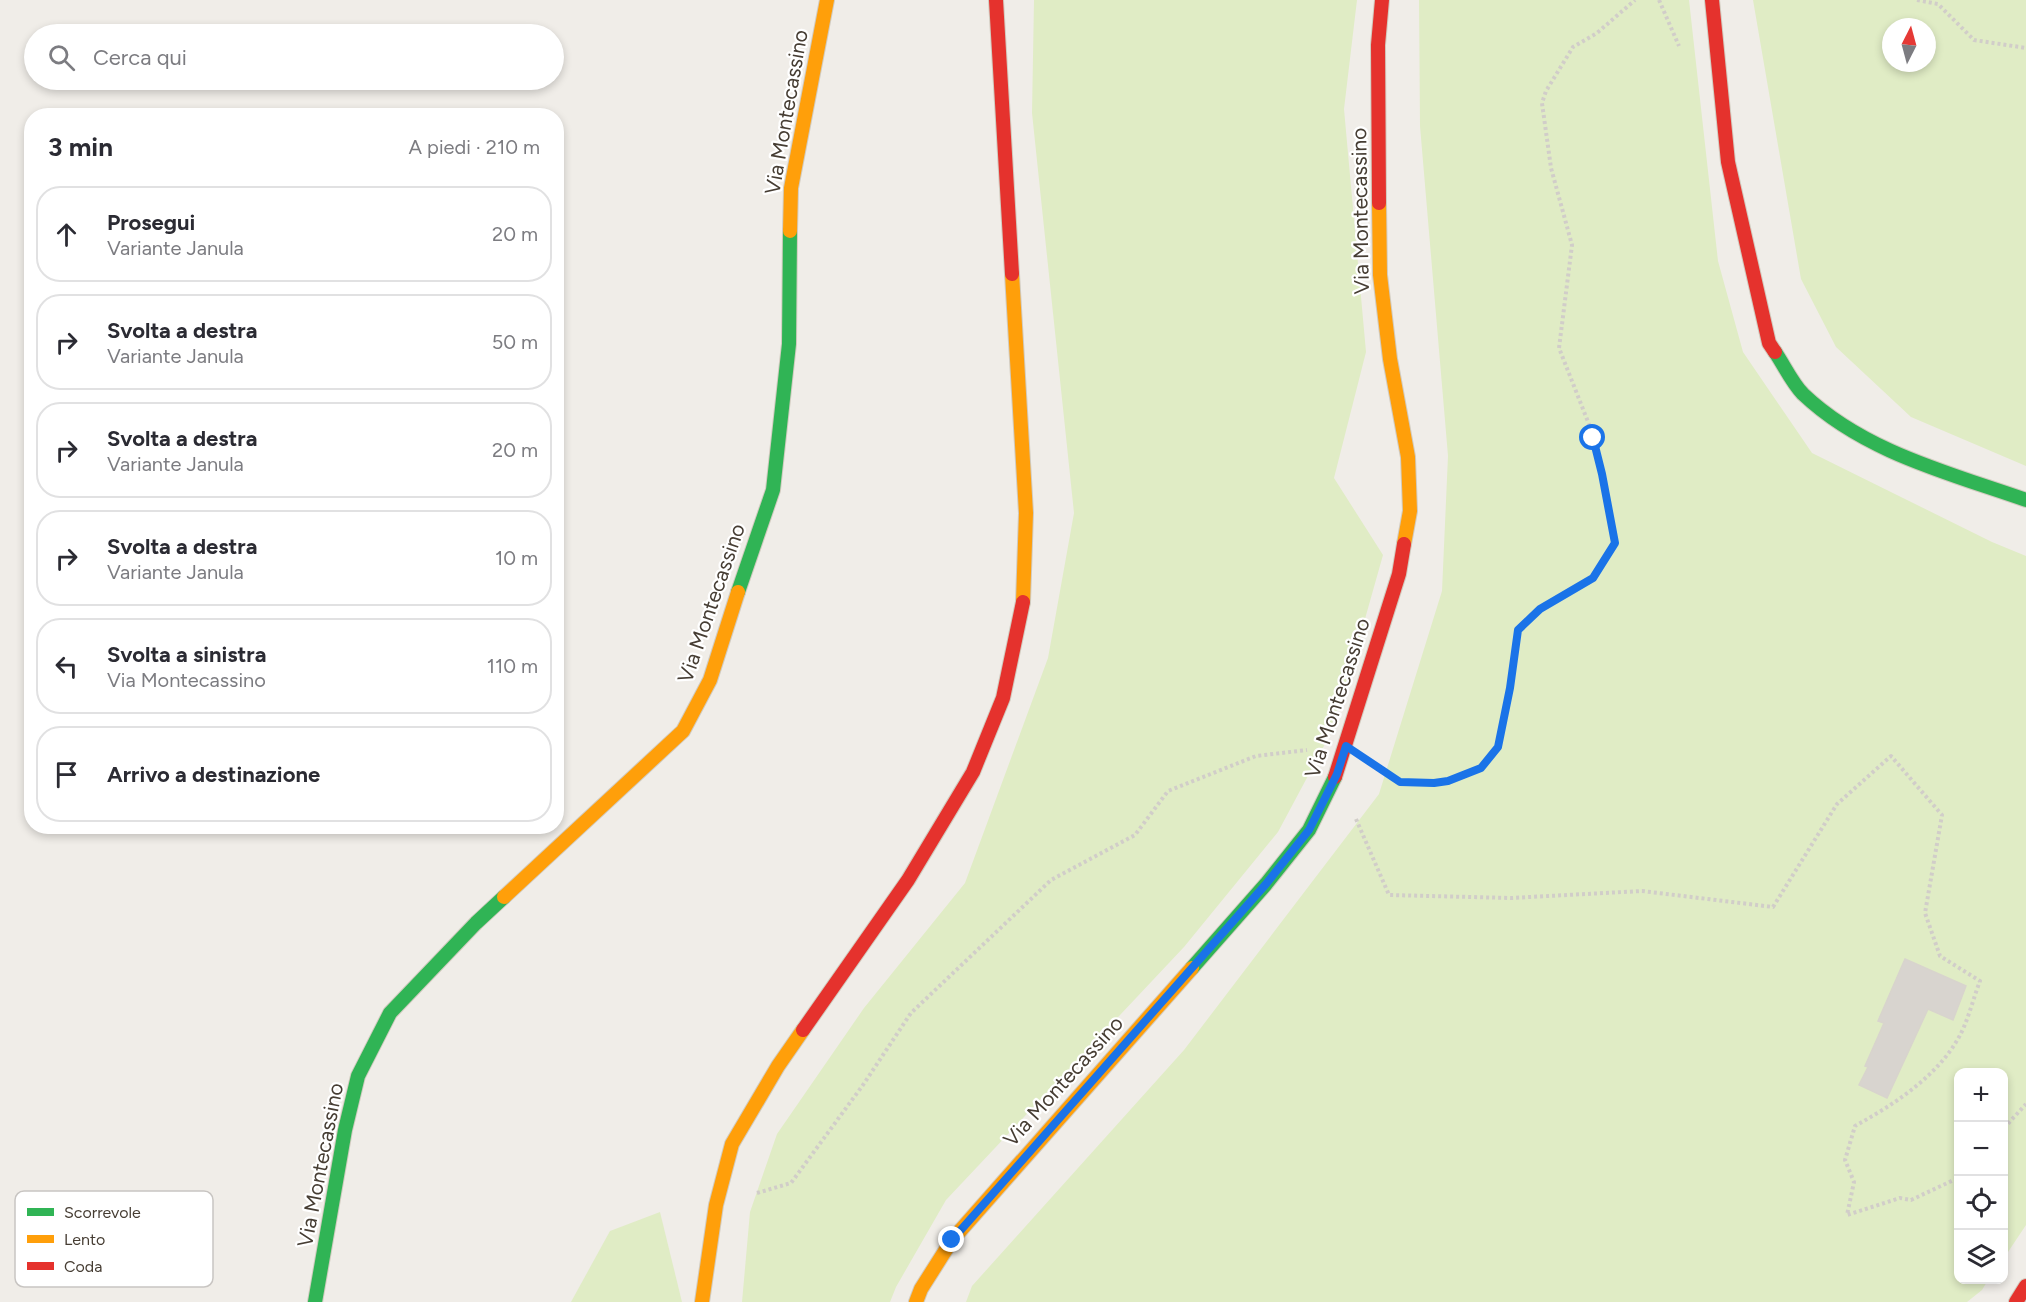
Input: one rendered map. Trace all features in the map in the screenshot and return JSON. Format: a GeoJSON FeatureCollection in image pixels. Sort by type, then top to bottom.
{"type":"FeatureCollection","features":[{"type":"Feature","properties":{"kind":"street","name":"Via Montecassino"},"geometry":{"type":"LineString","coordinates":[[315,1302],[345,1130],[358,1076],[390,1013],[476,923],[657,757],[682,731],[710,680],[773,490],[789,344],[791,188],[826,0]]}},
{"type":"Feature","properties":{"kind":"street"},"geometry":{"type":"LineString","coordinates":[[702,1302],[716,1205],[732,1144],[778,1066],[926,851],[973,772],[1003,698],[1023,606],[1026,513],[996,0]]}},
{"type":"Feature","properties":{"kind":"street","name":"Via Montecassino"},"geometry":{"type":"LineString","coordinates":[[916,1302],[921,1289],[952,1240],[1266,884],[1302,839],[1309,830],[1337,774],[1399,574],[1410,511],[1408,457],[1390,359],[1380,275],[1378,45],[1382,0]]}},
{"type":"Feature","properties":{"kind":"street"},"geometry":{"type":"LineString","coordinates":[[1712,0],[1728,162],[1769,343],[1802,393],[1850,428],[1895,454],[2026,500]]}},
{"type":"Feature","properties":{"kind":"street"},"geometry":{"type":"LineString","coordinates":[[2016,1302],[2026,1286]]}},
{"type":"Feature","properties":{"kind":"path"},"geometry":{"type":"LineString","coordinates":[[716,1205],[792,1183],[911,1013],[1051,880],[1135,835],[1168,791],[1256,756],[1346,746],[1400,782],[1434,783],[1448,781],[1481,768],[1498,747],[1510,688],[1518,630],[1540,609],[1593,578],[1615,543],[1592,432],[1559,348],[1572,245],[1551,168],[1542,103],[1546,91],[1574,46],[1597,33],[1635,0]]}},
{"type":"Feature","properties":{"kind":"path"},"geometry":{"type":"LineString","coordinates":[[1917,0],[1938,4],[1974,40],[2026,48]]}},
{"type":"Feature","properties":{"kind":"path"},"geometry":{"type":"LineString","coordinates":[[1356,818],[1389,895],[1511,898],[1642,891],[1773,907],[1837,804],[1891,756],[1942,815],[1925,913],[1940,956],[1980,981],[1959,1037],[1931,1073],[1887,1108],[1855,1126],[1845,1160],[1854,1182],[1847,1215],[1900,1198],[1911,1200],[1954,1180]]}},
{"type":"Feature","properties":{"kind":"path"},"geometry":{"type":"LineString","coordinates":[[2008,1124],[2026,1104]]}},
{"type":"Feature","properties":{"kind":"green space"},"geometry":{"type":"Polygon","coordinates":[[[1034,0],[1357,0],[1344,109],[1366,352],[1334,478],[1383,555],[1352,665],[1325,744],[1278,832],[1184,947],[946,1200],[896,1287],[890,1302],[742,1302],[750,1212],[777,1134],[864,1008],[965,883],[1048,658],[1074,513],[1032,113],[1034,0]]]}},
{"type":"Feature","properties":{"kind":"green space"},"geometry":{"type":"Polygon","coordinates":[[[1419,0],[1689,0],[1718,261],[1743,352],[1812,453],[1992,542],[2026,556],[2026,1225],[2008,1252],[2008,1068],[1954,1068],[1954,1284],[1986,1284],[1982,1290],[1967,1302],[966,1302],[972,1286],[1184,1050],[1379,794],[1442,591],[1448,456],[1420,126],[1419,0]]]}},
{"type":"Feature","properties":{"kind":"green space"},"geometry":{"type":"Polygon","coordinates":[[[1753,0],[2026,0],[2026,466],[1911,417],[1836,347],[1801,279],[1753,0]]]}},
{"type":"Feature","properties":{"kind":"green space"},"geometry":{"type":"Polygon","coordinates":[[[660,1212],[682,1302],[571,1302],[610,1231],[660,1212]]]}},
{"type":"Feature","properties":{"kind":"building"},"geometry":{"type":"Polygon","coordinates":[[[1905,959],[1966,986],[1953,1020],[1928,1009],[1887,1098],[1859,1085],[1884,1023],[1878,1021],[1905,959]]]}},
{"type":"Feature","properties":{"kind":"traffic: fast"},"geometry":{"type":"LineString","coordinates":[[738,592],[773,490],[789,344],[790,231]]}},
{"type":"Feature","properties":{"kind":"traffic: fast"},"geometry":{"type":"LineString","coordinates":[[1775,352],[1799,390],[1827,414],[1853,431],[1908,459],[2026,500]]}},
{"type":"Feature","properties":{"kind":"traffic: fast"},"geometry":{"type":"LineString","coordinates":[[1192,968],[1266,884],[1309,830],[1335,777]]}},
{"type":"Feature","properties":{"kind":"traffic: fast"},"geometry":{"type":"LineString","coordinates":[[315,1302],[345,1130],[358,1076],[390,1013],[504,897]]}},
{"type":"Feature","properties":{"kind":"traffic: slow"},"geometry":{"type":"LineString","coordinates":[[790,231],[791,188],[827,0]]}},
{"type":"Feature","properties":{"kind":"traffic: slow"},"geometry":{"type":"LineString","coordinates":[[1379,203],[1380,275],[1390,359],[1408,457],[1410,511],[1404,544]]}},
{"type":"Feature","properties":{"kind":"traffic: slow"},"geometry":{"type":"LineString","coordinates":[[1012,274],[1026,513],[1023,602]]}},
{"type":"Feature","properties":{"kind":"traffic: slow"},"geometry":{"type":"LineString","coordinates":[[504,897],[683,731],[710,680],[738,592]]}},
{"type":"Feature","properties":{"kind":"traffic: slow"},"geometry":{"type":"LineString","coordinates":[[916,1302],[921,1289],[952,1240],[1192,968]]}},
{"type":"Feature","properties":{"kind":"traffic: slow"},"geometry":{"type":"LineString","coordinates":[[702,1302],[716,1205],[732,1144],[778,1066],[803,1030]]}},
{"type":"Feature","properties":{"kind":"traffic: jam"},"geometry":{"type":"LineString","coordinates":[[996,0],[1012,274]]}},
{"type":"Feature","properties":{"kind":"traffic: jam"},"geometry":{"type":"LineString","coordinates":[[1379,203],[1378,45],[1382,0]]}},
{"type":"Feature","properties":{"kind":"traffic: jam"},"geometry":{"type":"LineString","coordinates":[[1712,0],[1728,162],[1769,343],[1775,352]]}},
{"type":"Feature","properties":{"kind":"traffic: jam"},"geometry":{"type":"LineString","coordinates":[[1335,777],[1399,574],[1404,544]]}},
{"type":"Feature","properties":{"kind":"traffic: jam"},"geometry":{"type":"LineString","coordinates":[[803,1030],[908,880],[973,772],[1003,698],[1023,602]]}},
{"type":"Feature","properties":{"kind":"traffic: jam"},"geometry":{"type":"LineString","coordinates":[[2016,1302],[2026,1286]]}},
{"type":"Feature","properties":{"kind":"route"},"geometry":{"type":"LineString","coordinates":[[952,1240],[1266,884],[1309,830],[1337,774],[1346,746],[1400,782],[1434,783],[1463,777],[1481,768],[1490,758],[1498,747],[1510,688],[1518,630],[1540,609],[1593,578],[1615,543],[1593,438]]}}]}
